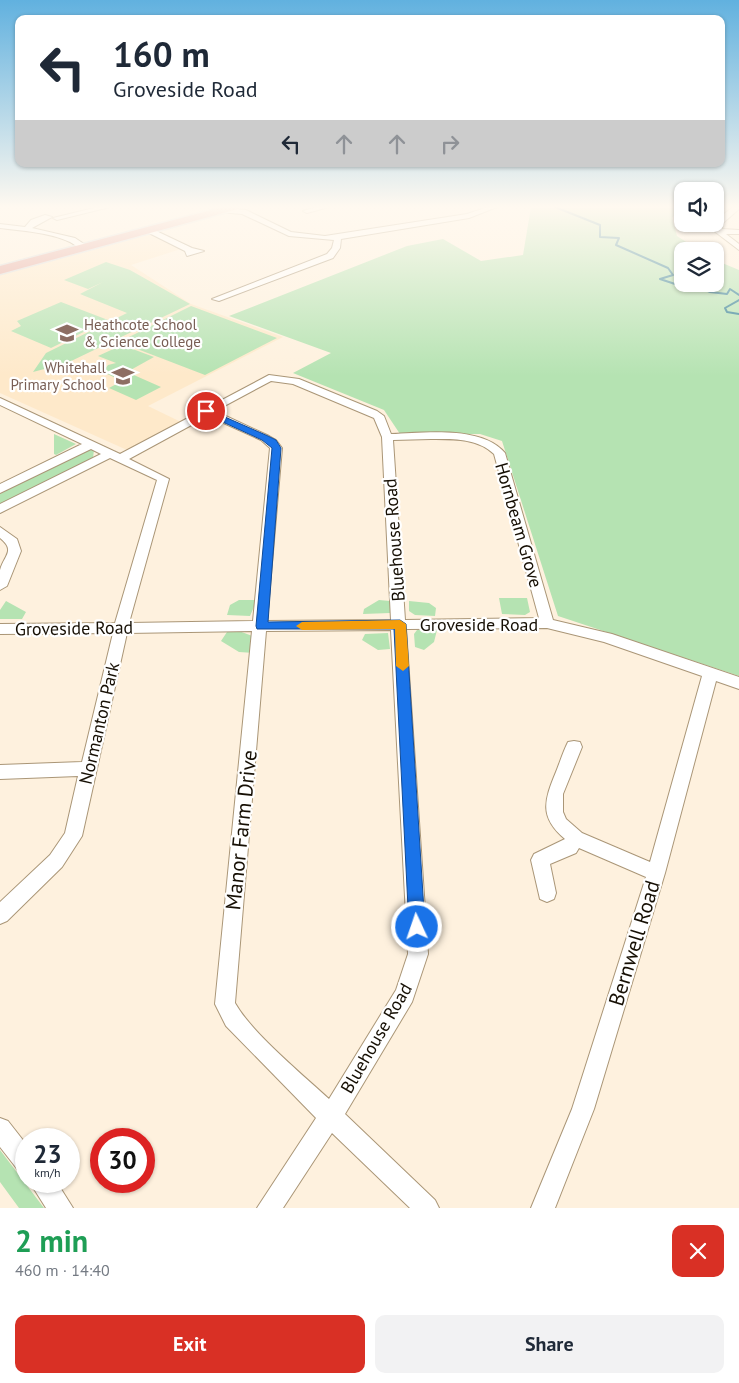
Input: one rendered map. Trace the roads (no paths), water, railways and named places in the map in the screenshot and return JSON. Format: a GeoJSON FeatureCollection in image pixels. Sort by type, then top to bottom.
{"type":"FeatureCollection","features":[{"type":"Feature","properties":{"kind":"main road"},"geometry":{"type":"LineString","coordinates":[[2,268],[21,263]]}},
{"type":"Feature","properties":{"kind":"street"},"geometry":{"type":"LineString","coordinates":[[216,300],[311,263]]}},
{"type":"Feature","properties":{"kind":"street","name":"Bluehouse Road"},"geometry":{"type":"LineString","coordinates":[[116,456],[206,411],[264,379],[287,379],[373,412],[382,421],[387,437],[400,624],[418,954],[405,995],[330,1117],[270,1208]]}},
{"type":"Feature","properties":{"kind":"street","name":"Normanton Park"},"geometry":{"type":"LineString","coordinates":[[0,401],[163,479],[122,627],[73,836],[56,861],[0,915]]}},
{"type":"Feature","properties":{"kind":"street","name":"Manor Farm Drive"},"geometry":{"type":"LineString","coordinates":[[206,411],[265,438],[272,442],[276,448],[225,1004],[233,1019],[330,1117],[427,1208]]}},
{"type":"Feature","properties":{"kind":"street","name":"Hornbeam Grove"},"geometry":{"type":"LineString","coordinates":[[387,437],[471,438],[494,446],[499,453],[547,623]]}},
{"type":"Feature","properties":{"kind":"street"},"geometry":{"type":"LineString","coordinates":[[0,489],[91,444]]}},
{"type":"Feature","properties":{"kind":"street"},"geometry":{"type":"LineString","coordinates":[[0,509],[116,456]]}},
{"type":"Feature","properties":{"kind":"street"},"geometry":{"type":"LineString","coordinates":[[0,531],[13,542],[16,551],[0,586]]}},
{"type":"Feature","properties":{"kind":"street","name":"Groveside Road"},"geometry":{"type":"LineString","coordinates":[[0,629],[547,623],[607,638],[739,683]]}},
{"type":"Feature","properties":{"kind":"street","name":"Bernwell Road"},"geometry":{"type":"LineString","coordinates":[[543,1208],[583,1108],[656,874],[710,674]]}},
{"type":"Feature","properties":{"kind":"street"},"geometry":{"type":"LineString","coordinates":[[574,747],[555,794],[554,812],[560,824],[576,838],[656,874]]}},
{"type":"Feature","properties":{"kind":"street"},"geometry":{"type":"LineString","coordinates":[[0,772],[88,769]]}},
{"type":"Feature","properties":{"kind":"street"},"geometry":{"type":"LineString","coordinates":[[547,893],[540,860],[570,848],[576,838]]}},
{"type":"Feature","properties":{"kind":"street"},"geometry":{"type":"LineString","coordinates":[[0,1129],[15,1148]]}},
{"type":"Feature","properties":{"kind":"street"},"geometry":{"type":"LineString","coordinates":[[50,1193],[61,1208]]}},
{"type":"Feature","properties":{"kind":"waterway"},"geometry":{"type":"LineString","coordinates":[[658,263],[668,268],[673,275],[660,279],[674,284]]}},
{"type":"Feature","properties":{"kind":"waterway"},"geometry":{"type":"LineString","coordinates":[[710,292],[727,294],[730,289],[739,295]]}},
{"type":"Feature","properties":{"kind":"waterway"},"geometry":{"type":"LineString","coordinates":[[739,300],[725,308],[727,312],[739,314]]}},
{"type":"Feature","properties":{"kind":"place","name":"Heathcote School & Science College"},"geometry":{"type":"Point","coordinates":[67,333]}},
{"type":"Feature","properties":{"kind":"place","name":"Whitehall Primary School"},"geometry":{"type":"Point","coordinates":[123,376]}}]}
